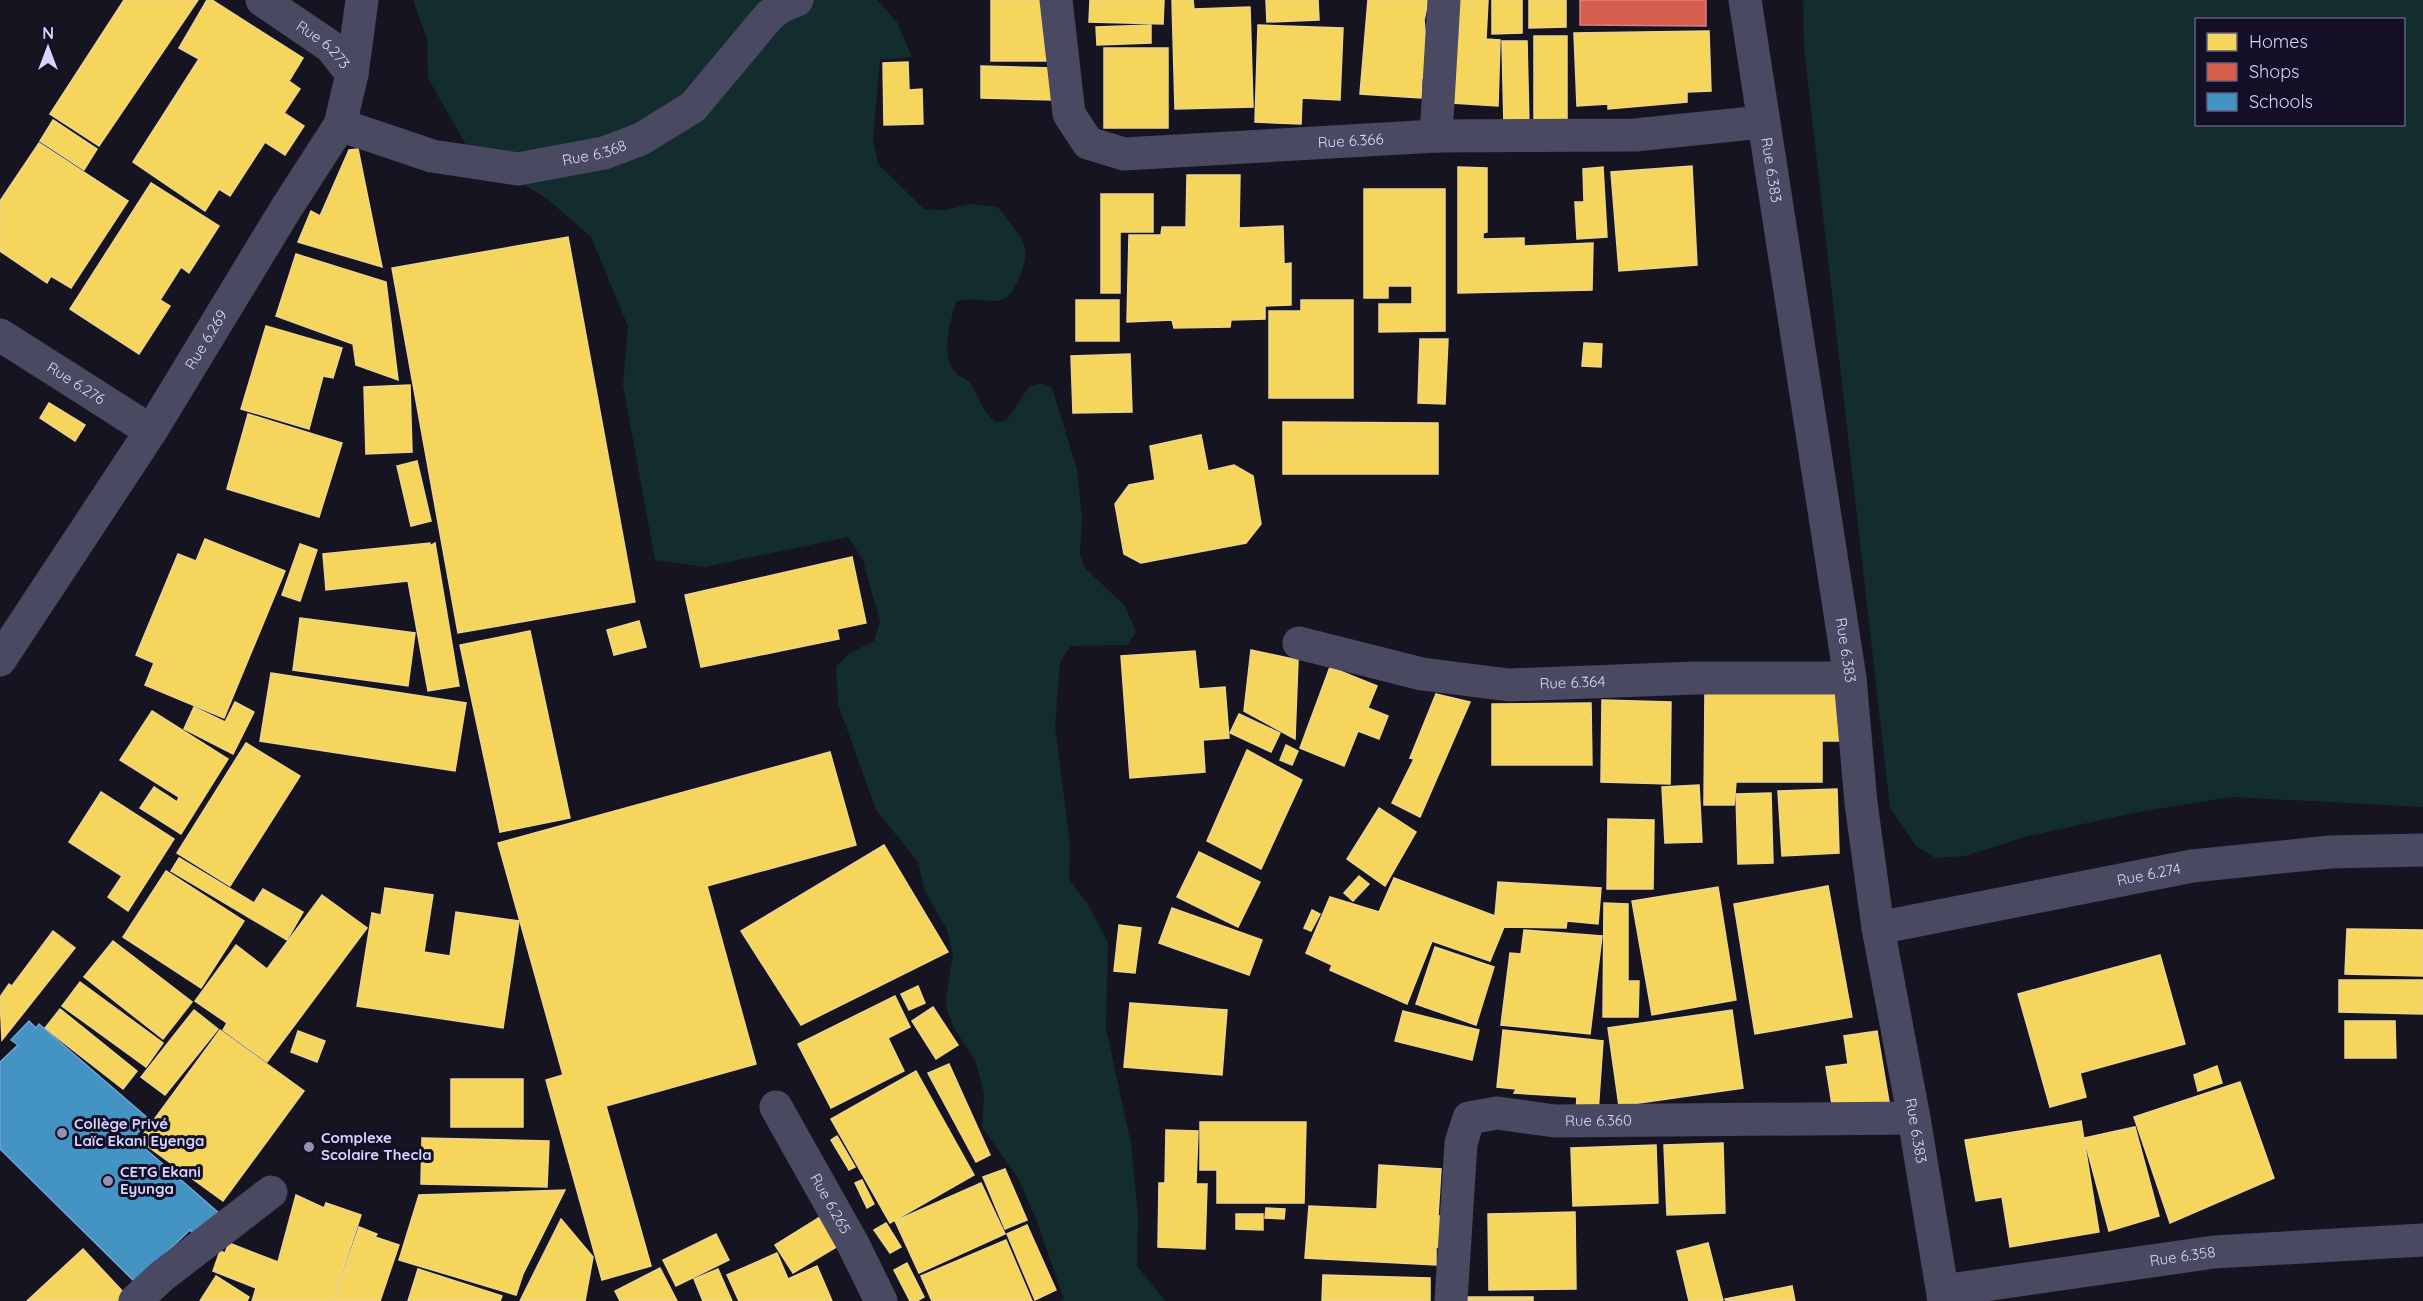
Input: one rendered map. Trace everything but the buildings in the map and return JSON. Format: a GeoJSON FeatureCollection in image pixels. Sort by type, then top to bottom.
{"type":"FeatureCollection","features":[{"type":"Feature","properties":{"kind":"street","name":"Rue 6.273"},"geometry":{"type":"LineString","coordinates":[[262,0],[331,47],[352,74]]}},
{"type":"Feature","properties":{"kind":"street","name":"Rue 6.269"},"geometry":{"type":"LineString","coordinates":[[0,660],[151,431],[286,207],[340,125],[352,74],[362,0]]}},
{"type":"Feature","properties":{"kind":"street","name":"Rue 6.368"},"geometry":{"type":"LineString","coordinates":[[340,125],[432,156],[518,169],[604,153],[641,139],[693,106],[769,16],[794,0]]}},
{"type":"Feature","properties":{"kind":"street","name":"Rue 6.366"},"geometry":{"type":"LineString","coordinates":[[1056,0],[1068,114],[1088,143],[1124,154],[1436,136],[1635,135],[1762,122]]}},
{"type":"Feature","properties":{"kind":"street"},"geometry":{"type":"LineString","coordinates":[[1436,136],[1444,0]]}},
{"type":"Feature","properties":{"kind":"street","name":"Rue 6.383"},"geometry":{"type":"LineString","coordinates":[[1745,0],[1762,122],[1850,678],[1861,803],[1878,928],[1914,1118],[1943,1296]]}},
{"type":"Feature","properties":{"kind":"street","name":"Rue 6.276"},"geometry":{"type":"LineString","coordinates":[[0,335],[151,431]]}},
{"type":"Feature","properties":{"kind":"street","name":"Rue 6.364"},"geometry":{"type":"LineString","coordinates":[[1299,643],[1422,674],[1509,685],[1695,678],[1850,678]]}},
{"type":"Feature","properties":{"kind":"street","name":"Rue 6.274"},"geometry":{"type":"LineString","coordinates":[[1878,928],[2192,866],[2330,852],[2423,850]]}},
{"type":"Feature","properties":{"kind":"street","name":"Rue 6.265"},"geometry":{"type":"LineString","coordinates":[[776,1107],[853,1244],[881,1301]]}},
{"type":"Feature","properties":{"kind":"street","name":"Rue 6.360"},"geometry":{"type":"LineString","coordinates":[[1451,1301],[1461,1143],[1469,1118],[1497,1113],[1556,1121],[1914,1118]]}},
{"type":"Feature","properties":{"kind":"street"},"geometry":{"type":"LineString","coordinates":[[135,1301],[162,1276],[271,1192]]}},
{"type":"Feature","properties":{"kind":"street","name":"Rue 6.358"},"geometry":{"type":"LineString","coordinates":[[1943,1296],[2214,1252],[2423,1240]]}},
{"type":"Feature","properties":{"kind":"green space"},"geometry":{"type":"Polygon","coordinates":[[[413,0],[877,0],[897,22],[912,57],[880,60],[873,139],[878,164],[924,209],[945,210],[971,204],[998,207],[1024,243],[1025,260],[1022,271],[1013,290],[1006,297],[997,301],[971,299],[956,302],[947,347],[950,365],[957,374],[970,383],[984,409],[996,422],[1006,421],[1029,387],[1041,383],[1052,388],[1077,469],[1082,518],[1080,554],[1085,568],[1125,606],[1136,632],[1127,645],[1071,646],[1060,662],[1055,726],[1070,845],[1069,879],[1087,903],[1108,942],[1106,1028],[1131,1144],[1138,1215],[1137,1266],[1165,1301],[1060,1301],[1064,1299],[1037,1221],[1018,1178],[982,1127],[984,1094],[976,1062],[954,1028],[947,1010],[946,998],[953,955],[947,930],[924,889],[918,862],[876,810],[838,704],[836,667],[848,654],[874,641],[880,622],[863,560],[848,537],[705,567],[655,560],[623,385],[628,326],[591,237],[546,198],[470,152],[428,78],[427,39],[413,0]]]}},
{"type":"Feature","properties":{"kind":"green space"},"geometry":{"type":"Polygon","coordinates":[[[1803,0],[2423,0],[2423,807],[2231,797],[2138,812],[2028,836],[1965,856],[1936,858],[1916,846],[1890,808],[1804,47],[1803,0]]]}},
{"type":"Feature","properties":{"kind":"place","name":"Collège Privé Laïc Ekani Eyenga"},"geometry":{"type":"Point","coordinates":[62,1133]}},
{"type":"Feature","properties":{"kind":"place","name":"Complexe Scolaire Thecla"},"geometry":{"type":"Point","coordinates":[309,1147]}},
{"type":"Feature","properties":{"kind":"place","name":"CETG Ekani Eyunga"},"geometry":{"type":"Point","coordinates":[108,1181]}}]}
